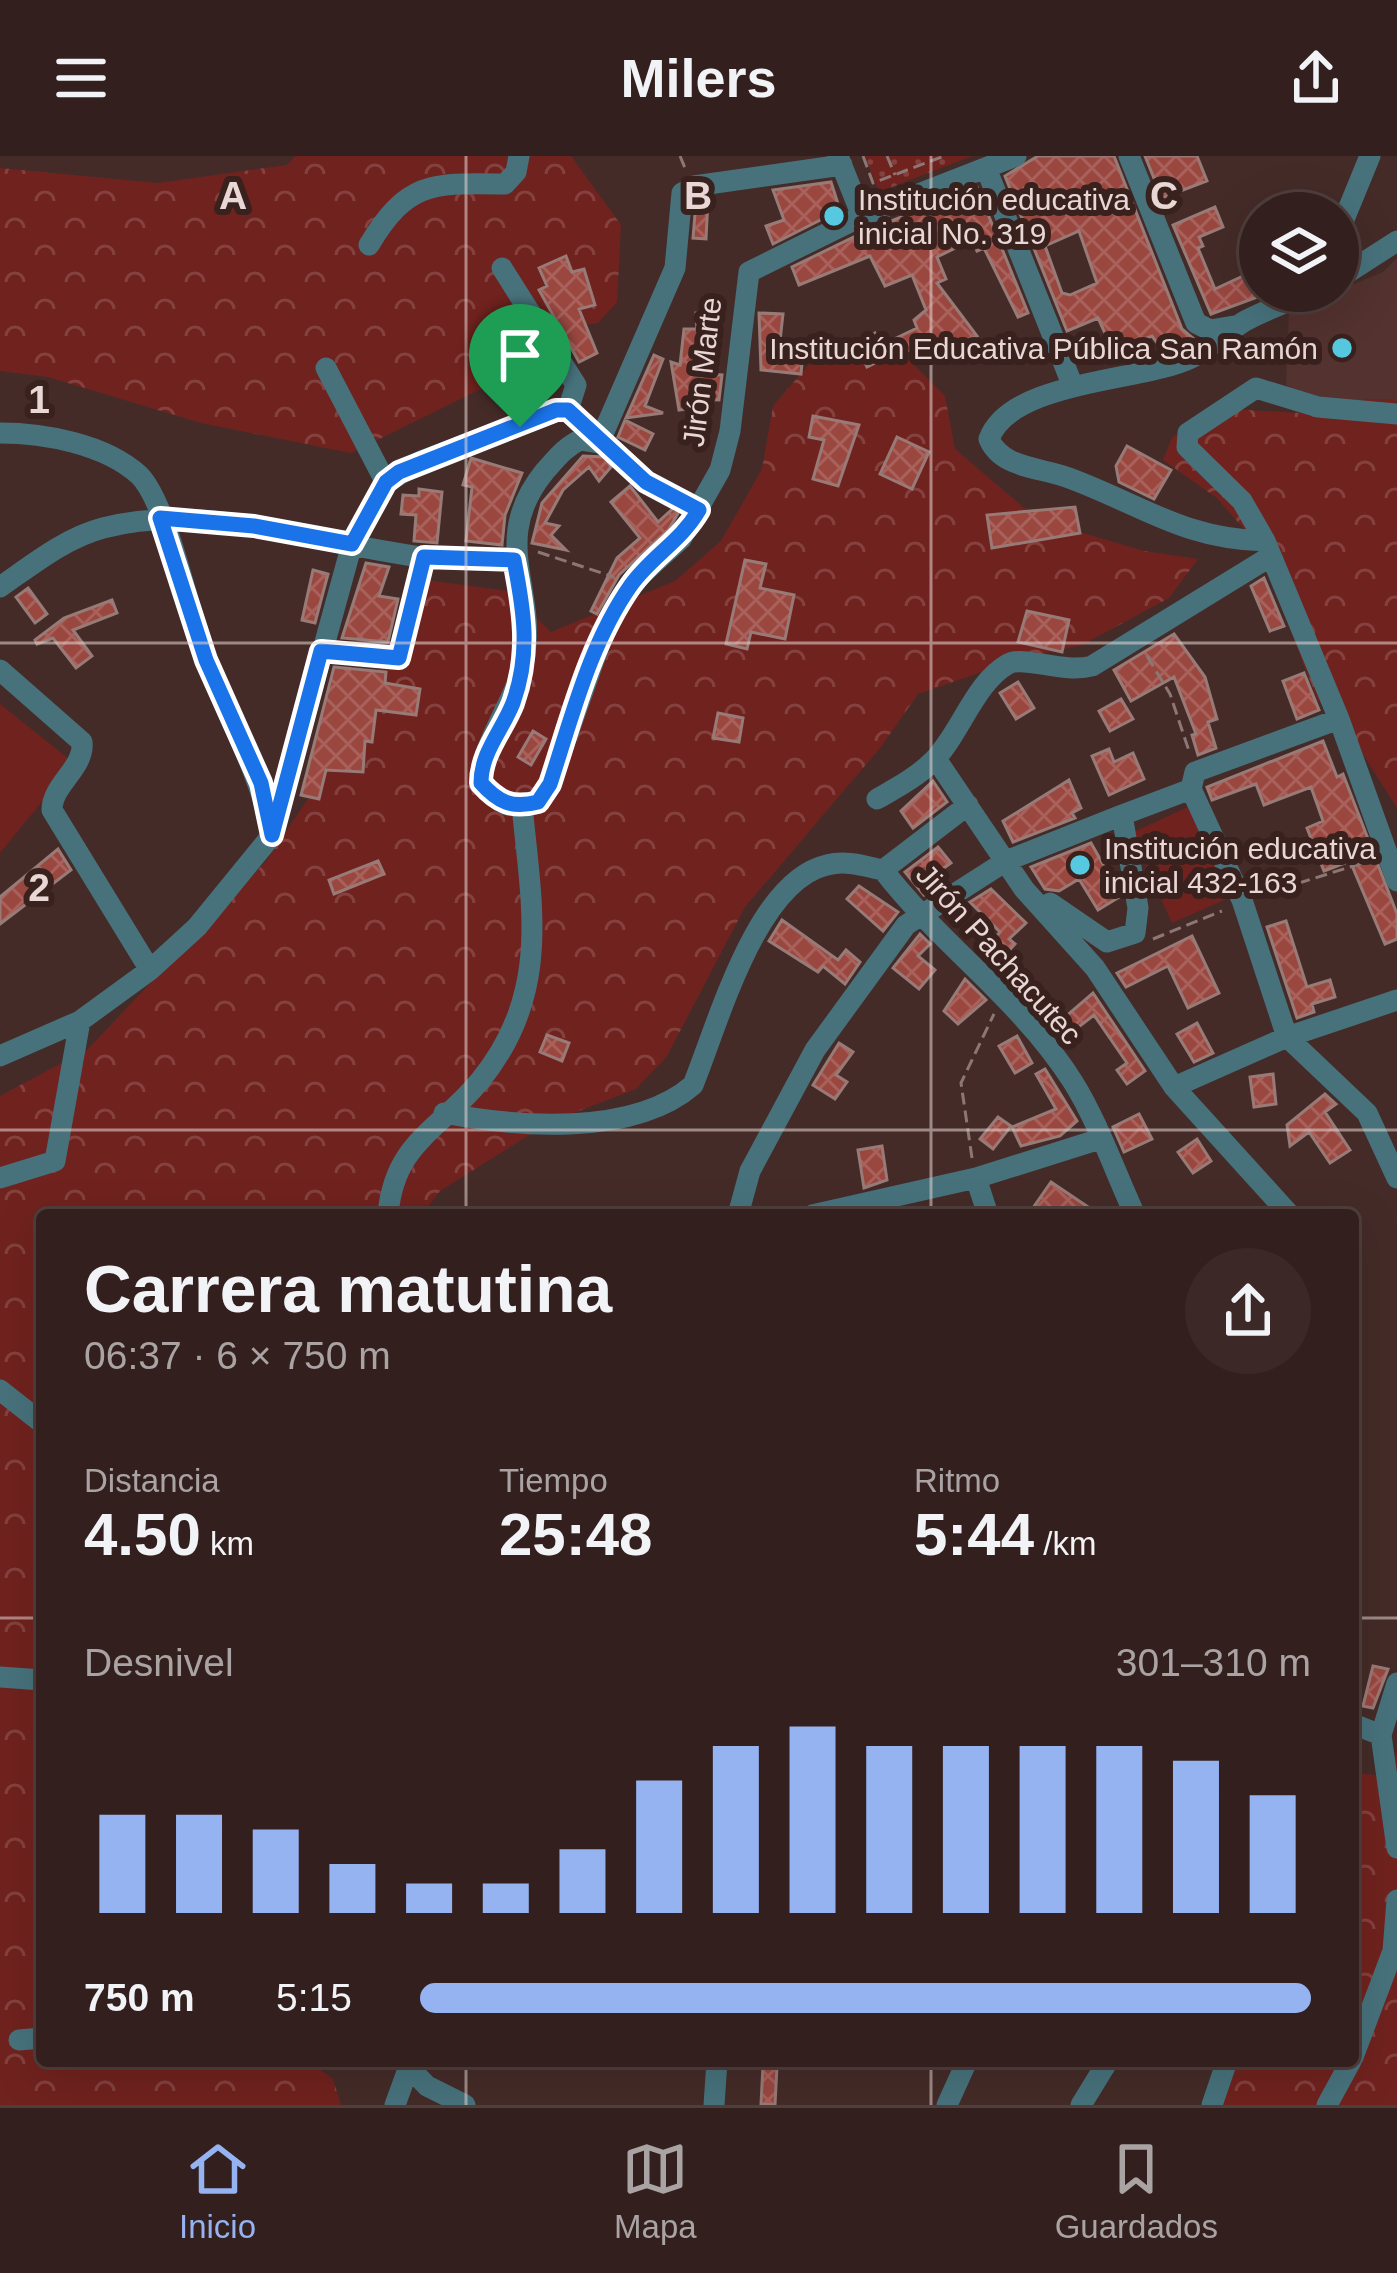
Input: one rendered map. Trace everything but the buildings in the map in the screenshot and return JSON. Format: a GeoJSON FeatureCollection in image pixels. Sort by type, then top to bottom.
{"type":"FeatureCollection","features":[{"type":"Feature","properties":{"kind":"street"},"geometry":{"type":"LineString","coordinates":[[368,245],[392,207],[410,195],[440,183],[505,184],[516,172],[519,156]]}},
{"type":"Feature","properties":{"kind":"street"},"geometry":{"type":"LineString","coordinates":[[598,442],[675,268],[687,188],[848,159],[862,216],[1016,156]]}},
{"type":"Feature","properties":{"kind":"street"},"geometry":{"type":"LineString","coordinates":[[1129,156],[1196,322],[1210,330],[1240,324]]}},
{"type":"Feature","properties":{"kind":"street"},"geometry":{"type":"LineString","coordinates":[[1355,192],[1370,156]]}},
{"type":"Feature","properties":{"kind":"street"},"geometry":{"type":"LineString","coordinates":[[986,168],[1072,383]]}},
{"type":"Feature","properties":{"kind":"street","name":"Jirón Marte"},"geometry":{"type":"LineString","coordinates":[[522,806],[538,802],[550,784],[604,632],[632,583],[681,539],[720,470],[730,431],[744,279],[756,266],[862,216]]}},
{"type":"Feature","properties":{"kind":"street"},"geometry":{"type":"LineString","coordinates":[[1359,265],[1397,241]]}},
{"type":"Feature","properties":{"kind":"street"},"geometry":{"type":"LineString","coordinates":[[502,268],[576,385],[568,410]]}},
{"type":"Feature","properties":{"kind":"street"},"geometry":{"type":"LineString","coordinates":[[1266,549],[1174,527],[1071,478],[995,452],[989,439],[1000,421],[1072,383],[1152,372],[1191,358],[1240,324],[1267,312]]}},
{"type":"Feature","properties":{"kind":"street"},"geometry":{"type":"LineString","coordinates":[[326,368],[386,482]]}},
{"type":"Feature","properties":{"kind":"street"},"geometry":{"type":"LineString","coordinates":[[1397,414],[1318,407],[1256,388],[1188,433],[1187,447],[1242,501],[1266,549],[1339,719],[1397,881]]}},
{"type":"Feature","properties":{"kind":"street"},"geometry":{"type":"LineString","coordinates":[[568,410],[598,442]]}},
{"type":"Feature","properties":{"kind":"street"},"geometry":{"type":"LineString","coordinates":[[0,1056],[80,1021],[150,970],[196,926],[272,835],[352,544],[386,482],[421,461],[568,410]]}},
{"type":"Feature","properties":{"kind":"street"},"geometry":{"type":"LineString","coordinates":[[0,433],[69,442],[113,457],[140,477],[160,518],[206,660],[261,783],[272,835]]}},
{"type":"Feature","properties":{"kind":"street"},"geometry":{"type":"LineString","coordinates":[[389,1209],[395,1171],[443,1113],[477,1085],[522,1004],[533,961],[536,915],[522,806],[507,805],[481,783],[481,769],[511,707],[526,654],[526,620],[514,552],[533,485],[560,454],[580,440],[598,442]]}},
{"type":"Feature","properties":{"kind":"street"},"geometry":{"type":"LineString","coordinates":[[0,587],[65,542],[100,528],[160,518],[254,526],[424,557],[514,552]]}},
{"type":"Feature","properties":{"kind":"street"},"geometry":{"type":"LineString","coordinates":[[878,799],[936,759],[948,736],[1005,665],[1024,661],[1077,670],[1137,639],[1266,549]]}},
{"type":"Feature","properties":{"kind":"street"},"geometry":{"type":"LineString","coordinates":[[321,651],[399,658],[424,557]]}},
{"type":"Feature","properties":{"kind":"street"},"geometry":{"type":"LineString","coordinates":[[0,670],[82,742],[83,753],[52,798],[52,810],[150,970]]}},
{"type":"Feature","properties":{"kind":"street"},"geometry":{"type":"LineString","coordinates":[[740,1209],[750,1171],[815,1050],[886,946],[906,925],[921,920],[1006,861],[1339,719]]}},
{"type":"Feature","properties":{"kind":"street"},"geometry":{"type":"LineString","coordinates":[[936,759],[1006,861],[1095,968],[1174,1087],[1285,1209]]}},
{"type":"Feature","properties":{"kind":"street"},"geometry":{"type":"LineString","coordinates":[[1193,780],[1242,900],[1287,1037],[1367,1113],[1397,1178]]}},
{"type":"Feature","properties":{"kind":"street"},"geometry":{"type":"LineString","coordinates":[[883,870],[968,805]]}},
{"type":"Feature","properties":{"kind":"street"},"geometry":{"type":"LineString","coordinates":[[1006,861],[1064,916],[1107,942],[1135,933],[1138,908],[1122,815]]}},
{"type":"Feature","properties":{"kind":"street","name":"Jirón Pachacutec"},"geometry":{"type":"LineString","coordinates":[[443,1113],[514,1126],[592,1120],[676,1100],[693,1085],[765,916],[793,881],[822,866],[844,862],[883,870],[921,920],[1002,996],[1074,1083],[1132,1209]]}},
{"type":"Feature","properties":{"kind":"street"},"geometry":{"type":"LineString","coordinates":[[1174,1087],[1287,1037],[1397,1000]]}},
{"type":"Feature","properties":{"kind":"street"},"geometry":{"type":"LineString","coordinates":[[0,1178],[55,1161],[80,1021]]}},
{"type":"Feature","properties":{"kind":"street"},"geometry":{"type":"LineString","coordinates":[[839,1209],[976,1178],[1100,1139]]}},
{"type":"Feature","properties":{"kind":"street"},"geometry":{"type":"LineString","coordinates":[[976,1178],[986,1209]]}},
{"type":"Feature","properties":{"kind":"street"},"geometry":{"type":"LineString","coordinates":[[0,1390],[36,1418]]}},
{"type":"Feature","properties":{"kind":"street"},"geometry":{"type":"LineString","coordinates":[[0,1677],[36,1680]]}},
{"type":"Feature","properties":{"kind":"street"},"geometry":{"type":"LineString","coordinates":[[1397,1683],[1381,1735],[1397,1848]]}},
{"type":"Feature","properties":{"kind":"street"},"geometry":{"type":"LineString","coordinates":[[1359,1726],[1381,1735]]}},
{"type":"Feature","properties":{"kind":"street"},"geometry":{"type":"LineString","coordinates":[[1359,2041],[1393,1951],[1397,1900]]}},
{"type":"Feature","properties":{"kind":"street"},"geometry":{"type":"LineString","coordinates":[[395,2105],[406,2067]]}},
{"type":"Feature","properties":{"kind":"street"},"geometry":{"type":"LineString","coordinates":[[412,2067],[427,2086],[464,2105]]}},
{"type":"Feature","properties":{"kind":"street"},"geometry":{"type":"LineString","coordinates":[[714,2105],[716,2067]]}},
{"type":"Feature","properties":{"kind":"street"},"geometry":{"type":"LineString","coordinates":[[947,2105],[965,2067]]}},
{"type":"Feature","properties":{"kind":"street"},"geometry":{"type":"LineString","coordinates":[[1081,2105],[1104,2067]]}},
{"type":"Feature","properties":{"kind":"street"},"geometry":{"type":"LineString","coordinates":[[1212,2105],[1225,2067]]}},
{"type":"Feature","properties":{"kind":"street"},"geometry":{"type":"LineString","coordinates":[[1327,2105],[1348,2067]]}},
{"type":"Feature","properties":{"kind":"path"},"geometry":{"type":"LineString","coordinates":[[887,156],[895,175]]}},
{"type":"Feature","properties":{"kind":"path"},"geometry":{"type":"LineString","coordinates":[[916,156],[920,165]]}},
{"type":"Feature","properties":{"kind":"path"},"geometry":{"type":"LineString","coordinates":[[848,159],[873,183],[943,156]]}},
{"type":"Feature","properties":{"kind":"path"},"geometry":{"type":"LineString","coordinates":[[598,442],[646,482],[699,510]]}},
{"type":"Feature","properties":{"kind":"path"},"geometry":{"type":"LineString","coordinates":[[514,552],[632,583]]}},
{"type":"Feature","properties":{"kind":"path"},"geometry":{"type":"LineString","coordinates":[[1137,639],[1170,694],[1193,780]]}},
{"type":"Feature","properties":{"kind":"path"},"geometry":{"type":"LineString","coordinates":[[1135,933],[1149,940],[1184,930],[1242,900],[1389,855]]}},
{"type":"Feature","properties":{"kind":"path"},"geometry":{"type":"LineString","coordinates":[[976,1178],[961,1083],[1002,996]]}},
{"type":"Feature","properties":{"kind":"shaded area","name":"Institución Educativa Pública San Ramón"},"geometry":{"type":"Polygon","coordinates":[[[1397,258],[1397,402],[1369,399],[1325,406],[1286,385],[1289,312],[1359,312],[1359,282],[1383,272],[1397,258]]]}},
{"type":"Feature","properties":{"kind":"green space"},"geometry":{"type":"Polygon","coordinates":[[[295,156],[571,156],[621,225],[617,302],[598,323],[551,328],[505,377],[351,453],[201,423],[48,377],[0,371],[0,168],[158,183],[287,165],[295,156]]]}},
{"type":"Feature","properties":{"kind":"green space"},"geometry":{"type":"Polygon","coordinates":[[[865,156],[972,156],[879,192],[865,156]]]}},
{"type":"Feature","properties":{"kind":"green space"},"geometry":{"type":"Polygon","coordinates":[[[884,335],[945,396],[955,449],[1023,507],[1073,530],[1144,551],[1198,559],[1169,598],[1082,645],[1022,658],[918,694],[880,748],[745,907],[667,1056],[636,1089],[550,1122],[440,1191],[426,1209],[36,1209],[36,2067],[316,2067],[333,2079],[341,2105],[0,2105],[0,1096],[88,1049],[266,861],[308,799],[336,739],[394,647],[417,579],[509,591],[551,632],[675,581],[721,541],[762,469],[773,406],[830,340],[884,335]]]}},
{"type":"Feature","properties":{"kind":"green space"},"geometry":{"type":"Polygon","coordinates":[[[1369,399],[1394,399],[1397,405],[1397,808],[1356,743],[1317,699],[1257,544],[1217,498],[1163,460],[1172,438],[1211,408],[1300,413],[1369,399]]]}},
{"type":"Feature","properties":{"kind":"green space"},"geometry":{"type":"Polygon","coordinates":[[[0,704],[74,763],[0,853],[0,704]]]}},
{"type":"Feature","properties":{"kind":"green space"},"geometry":{"type":"Polygon","coordinates":[[[1188,807],[1229,898],[1172,923],[1131,833],[1188,807]]]}},
{"type":"Feature","properties":{"kind":"green space"},"geometry":{"type":"Polygon","coordinates":[[[1397,1749],[1397,2105],[1216,2105],[1228,2067],[1359,2067],[1359,1773],[1390,1776],[1397,1749]]]}},
{"type":"Feature","properties":{"kind":"place","name":"Institución educativa inicial No. 319"},"geometry":{"type":"Point","coordinates":[834,216]}},
{"type":"Feature","properties":{"kind":"place","name":"Institución Educativa Pública San Ramón"},"geometry":{"type":"Point","coordinates":[1342,348]}},
{"type":"Feature","properties":{"kind":"place","name":"Institución educativa inicial 432-163"},"geometry":{"type":"Point","coordinates":[1080,865]}},
{"type":"Feature","properties":{"kind":"route"},"geometry":{"type":"LineString","coordinates":[[556,410],[568,410],[646,482],[699,510],[681,539],[632,583],[604,632],[550,784],[538,802],[522,806],[507,805],[481,783],[481,769],[511,707],[526,654],[526,620],[514,560],[424,557],[399,658],[321,651],[272,835],[261,783],[206,660],[160,518],[254,526],[352,544],[386,482],[399,472],[520,427],[556,410]]}}]}
